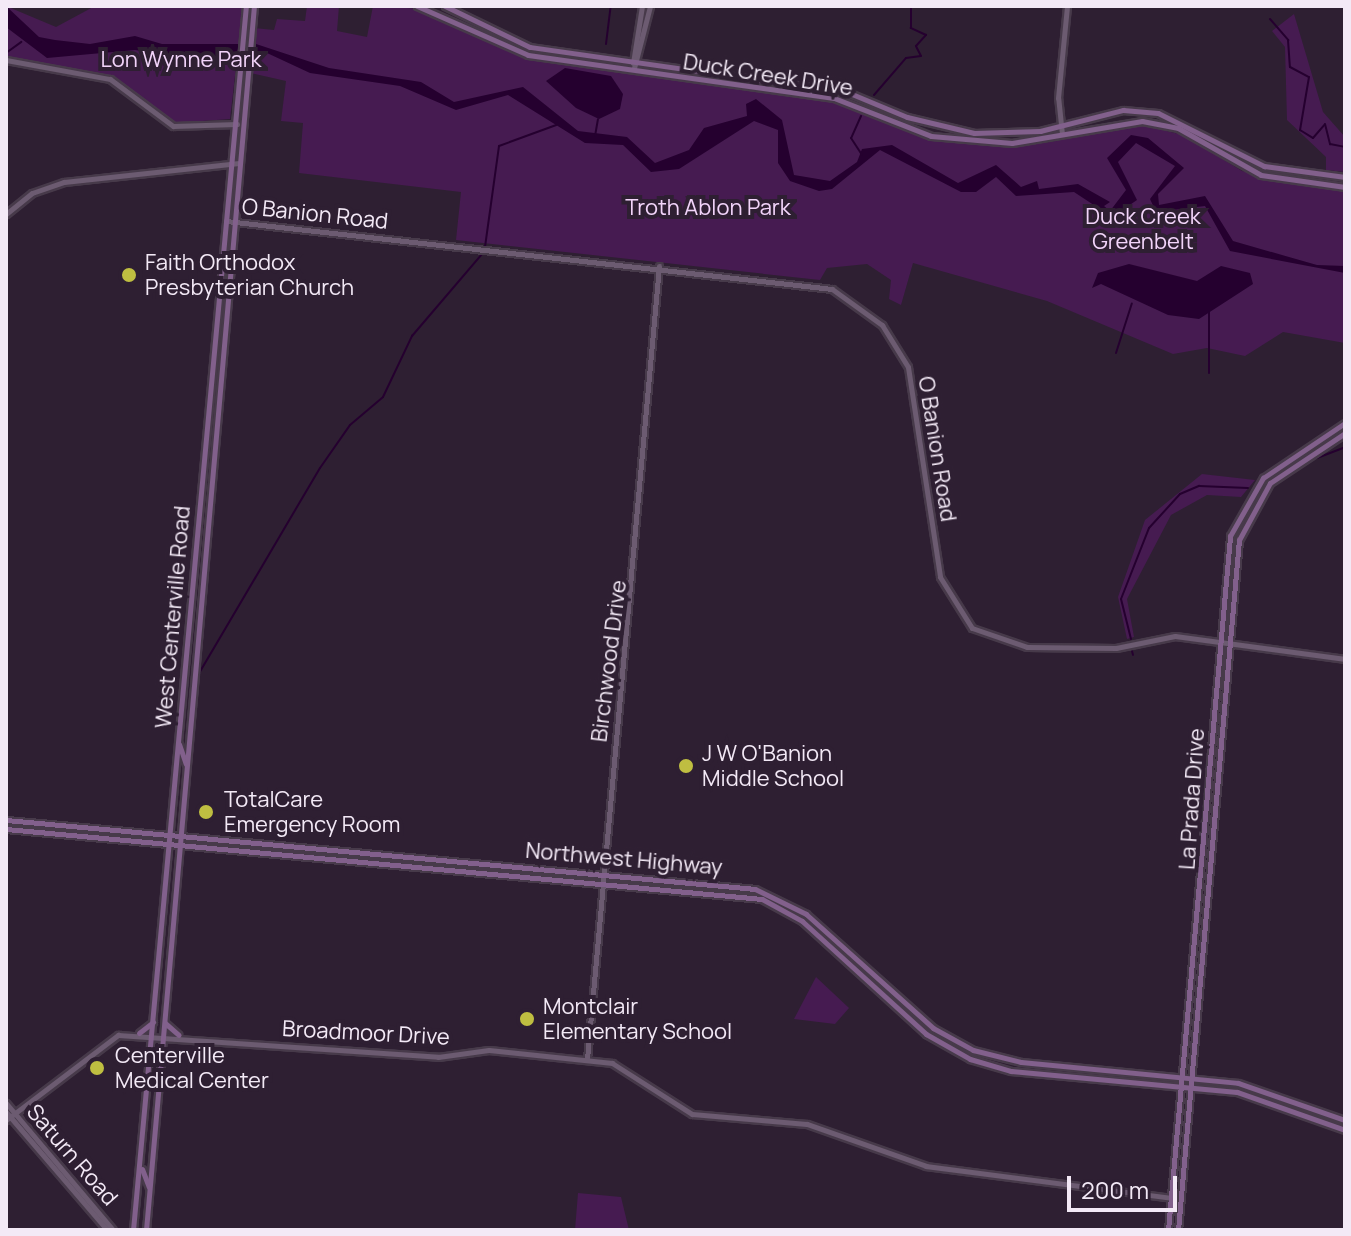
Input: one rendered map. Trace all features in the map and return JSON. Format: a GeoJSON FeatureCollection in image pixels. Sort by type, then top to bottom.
{"type":"FeatureCollection","features":[{"type":"Feature","properties":{"kind":"main road","name":"West Centerville Road"},"geometry":{"type":"LineString","coordinates":[[146,1230],[230,222],[234,123],[246,6]]}},
{"type":"Feature","properties":{"kind":"main road","name":"West Centerville Road"},"geometry":{"type":"LineString","coordinates":[[133,1230],[154,1034],[187,643],[254,6]]}},
{"type":"Feature","properties":{"kind":"main road","name":"Duck Creek Drive"},"geometry":{"type":"LineString","coordinates":[[417,6],[517,52],[834,98],[938,137],[1012,143],[1062,130],[1114,111],[1180,119],[1264,166],[1345,177]]}},
{"type":"Feature","properties":{"kind":"main road","name":"Duck Creek Drive"},"geometry":{"type":"LineString","coordinates":[[445,6],[520,44],[847,92],[907,117],[974,133],[1062,130],[1116,122],[1178,128],[1261,175],[1345,187]]}},
{"type":"Feature","properties":{"kind":"main road"},"geometry":{"type":"LineString","coordinates":[[1114,111],[1116,122]]}},
{"type":"Feature","properties":{"kind":"main road","name":"La Prada Drive"},"geometry":{"type":"LineString","coordinates":[[1168,1230],[1230,536],[1239,509],[1267,474],[1345,423]]}},
{"type":"Feature","properties":{"kind":"main road","name":"La Prada Drive"},"geometry":{"type":"LineString","coordinates":[[1178,1230],[1239,540],[1250,511],[1278,477],[1345,433]]}},
{"type":"Feature","properties":{"kind":"main road"},"geometry":{"type":"LineString","coordinates":[[187,643],[195,643]]}},
{"type":"Feature","properties":{"kind":"main road"},"geometry":{"type":"LineString","coordinates":[[178,739],[186,764]]}},
{"type":"Feature","properties":{"kind":"main road"},"geometry":{"type":"LineString","coordinates":[[176,762],[185,775]]}},
{"type":"Feature","properties":{"kind":"main road","name":"Northwest Highway"},"geometry":{"type":"LineString","coordinates":[[6,820],[179,845],[741,895],[777,906],[926,1034],[970,1059],[1011,1071],[1250,1095],[1345,1130]]}},
{"type":"Feature","properties":{"kind":"main road"},"geometry":{"type":"LineString","coordinates":[[24,821],[25,831]]}},
{"type":"Feature","properties":{"kind":"main road","name":"Northwest Highway"},"geometry":{"type":"LineString","coordinates":[[6,829],[170,835],[746,888],[781,898],[933,1028],[973,1050],[1021,1062],[1183,1077],[1266,1089],[1345,1120]]}},
{"type":"Feature","properties":{"kind":"main road"},"geometry":{"type":"LineString","coordinates":[[237,841],[237,849]]}},
{"type":"Feature","properties":{"kind":"main road"},"geometry":{"type":"LineString","coordinates":[[164,911],[174,913]]}},
{"type":"Feature","properties":{"kind":"main road"},"geometry":{"type":"LineString","coordinates":[[159,965],[169,966]]}},
{"type":"Feature","properties":{"kind":"main road"},"geometry":{"type":"LineString","coordinates":[[1189,1004],[1199,1004]]}},
{"type":"Feature","properties":{"kind":"main road"},"geometry":{"type":"LineString","coordinates":[[139,1033],[155,1017]]}},
{"type":"Feature","properties":{"kind":"main road"},"geometry":{"type":"LineString","coordinates":[[164,1021],[179,1035]]}},
{"type":"Feature","properties":{"kind":"main road"},"geometry":{"type":"LineString","coordinates":[[150,1072],[158,1089]]}},
{"type":"Feature","properties":{"kind":"main road"},"geometry":{"type":"LineString","coordinates":[[141,1168],[149,1187]]}},
{"type":"Feature","properties":{"kind":"street"},"geometry":{"type":"LineString","coordinates":[[636,60],[642,6]]}},
{"type":"Feature","properties":{"kind":"street"},"geometry":{"type":"LineString","coordinates":[[634,68],[650,6]]}},
{"type":"Feature","properties":{"kind":"street"},"geometry":{"type":"LineString","coordinates":[[1062,130],[1067,6]]}},
{"type":"Feature","properties":{"kind":"street"},"geometry":{"type":"LineString","coordinates":[[6,60],[110,79],[173,126],[242,124]]}},
{"type":"Feature","properties":{"kind":"street"},"geometry":{"type":"LineString","coordinates":[[6,214],[32,193],[64,182],[239,163]]}},
{"type":"Feature","properties":{"kind":"street","name":"O Banion Road"},"geometry":{"type":"LineString","coordinates":[[230,222],[471,245],[827,288],[882,325],[908,367],[919,412],[940,577],[972,628],[1027,647],[1116,648],[1175,636],[1230,647],[1345,659]]}},
{"type":"Feature","properties":{"kind":"street","name":"Birchwood Drive"},"geometry":{"type":"LineString","coordinates":[[587,1059],[659,266]]}},
{"type":"Feature","properties":{"kind":"street","name":"Broadmoor Drive"},"geometry":{"type":"LineString","coordinates":[[9,1115],[106,1038],[139,1033],[438,1057],[474,1049],[587,1059],[631,1071],[692,1114],[807,1124],[926,1166],[1171,1198]]}},
{"type":"Feature","properties":{"kind":"street","name":"Saturn Road"},"geometry":{"type":"LineString","coordinates":[[6,1103],[9,1115],[113,1230]]}},
{"type":"Feature","properties":{"kind":"street","name":"Saturn Road"},"geometry":{"type":"LineString","coordinates":[[50,1160],[107,1230]]}},
{"type":"Feature","properties":{"kind":"green space","name":"Lon Wynne Park"},"geometry":{"type":"Polygon","coordinates":[[[6,6],[56,27],[95,6],[243,6],[230,119],[175,123],[107,75],[36,70],[6,58],[6,6]]]}},
{"type":"Feature","properties":{"kind":"green space","name":"Duck Creek Greenbelt"},"geometry":{"type":"Polygon","coordinates":[[[307,6],[339,6],[337,31],[367,37],[373,6],[423,9],[526,56],[850,105],[938,141],[1044,143],[1142,125],[1183,135],[1242,171],[1345,190],[1345,343],[1283,332],[1245,356],[1207,348],[1173,354],[1047,301],[913,263],[901,305],[889,299],[891,280],[867,264],[827,268],[820,280],[456,240],[461,192],[299,173],[303,123],[281,121],[286,81],[251,73],[254,28],[274,30],[277,19],[305,21],[307,6]]]}},
{"type":"Feature","properties":{"kind":"green space"},"geometry":{"type":"Polygon","coordinates":[[[1294,14],[1323,112],[1345,137],[1345,172],[1326,170],[1326,157],[1287,120],[1285,47],[1272,31],[1294,14]]]}},
{"type":"Feature","properties":{"kind":"green space"},"geometry":{"type":"Polygon","coordinates":[[[1202,474],[1255,480],[1241,497],[1207,495],[1171,515],[1127,599],[1134,637],[1127,639],[1118,597],[1145,520],[1202,474]]]}},
{"type":"Feature","properties":{"kind":"green space"},"geometry":{"type":"Polygon","coordinates":[[[816,977],[849,1008],[835,1024],[794,1019],[816,977]]]}},
{"type":"Feature","properties":{"kind":"green space"},"geometry":{"type":"Polygon","coordinates":[[[578,1193],[621,1197],[629,1230],[575,1230],[578,1193]]]}},
{"type":"Feature","properties":{"kind":"shaded area"},"geometry":{"type":"Polygon","coordinates":[[[6,6],[39,37],[55,40],[90,44],[135,36],[162,44],[256,44],[329,68],[421,82],[454,102],[523,87],[578,131],[627,137],[655,163],[689,150],[704,128],[747,116],[746,104],[756,99],[782,120],[794,175],[830,181],[857,162],[862,149],[892,145],[958,183],[996,165],[1021,187],[1037,181],[1039,189],[1078,184],[1110,202],[1104,206],[1110,211],[1126,190],[1107,158],[1131,135],[1148,138],[1184,168],[1158,194],[1159,205],[1205,196],[1233,241],[1317,265],[1345,266],[1345,273],[1230,251],[1205,206],[1156,212],[1150,199],[1175,166],[1136,143],[1118,162],[1137,200],[1112,217],[1074,192],[1016,196],[996,177],[976,192],[961,192],[880,150],[832,189],[819,191],[790,181],[778,163],[778,130],[754,121],[679,169],[651,172],[623,145],[585,143],[508,95],[456,110],[400,86],[310,73],[267,53],[189,58],[135,50],[47,58],[6,27],[6,6]]]}},
{"type":"Feature","properties":{"kind":"shaded area"},"geometry":{"type":"Polygon","coordinates":[[[565,68],[611,76],[623,94],[620,109],[599,119],[576,108],[546,81],[565,68]]]}},
{"type":"Feature","properties":{"kind":"shaded area"},"geometry":{"type":"Polygon","coordinates":[[[1129,264],[1197,281],[1221,266],[1250,273],[1253,284],[1199,319],[1168,315],[1101,284],[1092,288],[1098,273],[1129,264]]]}},
{"type":"Feature","properties":{"kind":"waterway"},"geometry":{"type":"LineString","coordinates":[[606,44],[611,6]]}},
{"type":"Feature","properties":{"kind":"waterway"},"geometry":{"type":"LineString","coordinates":[[874,95],[906,58],[921,56],[916,46],[926,35],[911,28],[911,6]]}},
{"type":"Feature","properties":{"kind":"waterway"},"geometry":{"type":"LineString","coordinates":[[1270,19],[1288,40],[1290,67],[1309,77],[1300,130],[1313,138],[1325,124],[1330,144],[1345,147]]}},
{"type":"Feature","properties":{"kind":"waterway"},"geometry":{"type":"LineString","coordinates":[[6,53],[21,42]]}},
{"type":"Feature","properties":{"kind":"waterway"},"geometry":{"type":"LineString","coordinates":[[861,116],[851,138],[862,155]]}},
{"type":"Feature","properties":{"kind":"waterway"},"geometry":{"type":"LineString","coordinates":[[595,136],[598,119]]}},
{"type":"Feature","properties":{"kind":"waterway"},"geometry":{"type":"LineString","coordinates":[[485,247],[499,146],[556,125]]}},
{"type":"Feature","properties":{"kind":"waterway"},"geometry":{"type":"LineString","coordinates":[[198,675],[320,468],[350,425],[383,397],[412,336],[483,253]]}},
{"type":"Feature","properties":{"kind":"waterway"},"geometry":{"type":"LineString","coordinates":[[1116,353],[1132,303]]}},
{"type":"Feature","properties":{"kind":"waterway"},"geometry":{"type":"LineString","coordinates":[[1209,312],[1209,373]]}},
{"type":"Feature","properties":{"kind":"waterway"},"geometry":{"type":"LineString","coordinates":[[1317,458],[1345,447]]}},
{"type":"Feature","properties":{"kind":"waterway"},"geometry":{"type":"LineString","coordinates":[[1131,639],[1121,599],[1149,528],[1180,494],[1199,486],[1248,488]]}},
{"type":"Feature","properties":{"kind":"waterway"},"geometry":{"type":"LineString","coordinates":[[1132,651],[1133,655]]}},
{"type":"Feature","properties":{"kind":"place","name":"Faith Orthodox Presbyterian Church"},"geometry":{"type":"Point","coordinates":[129,275]}},
{"type":"Feature","properties":{"kind":"place","name":"J W O'Banion Middle School"},"geometry":{"type":"Point","coordinates":[686,766]}},
{"type":"Feature","properties":{"kind":"place","name":"TotalCare Emergency Room"},"geometry":{"type":"Point","coordinates":[206,812]}},
{"type":"Feature","properties":{"kind":"place","name":"Montclair Elementary School"},"geometry":{"type":"Point","coordinates":[527,1019]}},
{"type":"Feature","properties":{"kind":"place","name":"Centerville Medical Center"},"geometry":{"type":"Point","coordinates":[97,1068]}},
{"type":"Feature","properties":{"kind":"park label","name":"Troth Ablon Park"},"geometry":{"type":"Point","coordinates":[708,208]}}]}
